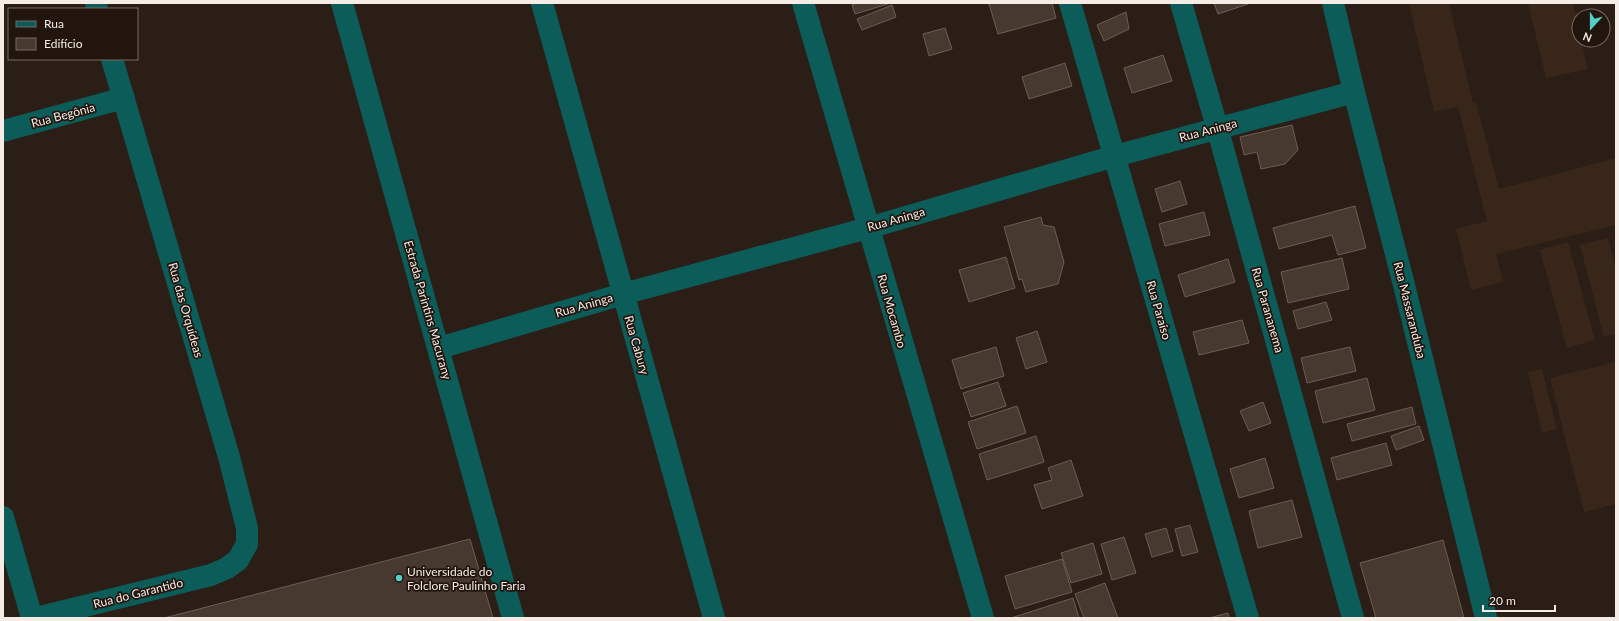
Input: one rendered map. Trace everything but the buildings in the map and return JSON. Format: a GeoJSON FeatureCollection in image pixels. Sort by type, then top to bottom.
{"type":"FeatureCollection","features":[{"type":"Feature","properties":{"kind":"street","name":"Estrada Parintins Macurany"},"geometry":{"type":"LineString","coordinates":[[342,3],[513,618]]}},
{"type":"Feature","properties":{"kind":"street","name":"Rua Cabury"},"geometry":{"type":"LineString","coordinates":[[542,3],[714,618]]}},
{"type":"Feature","properties":{"kind":"street","name":"Rua Mocambo"},"geometry":{"type":"LineString","coordinates":[[803,3],[983,618]]}},
{"type":"Feature","properties":{"kind":"street","name":"Rua Paraíso"},"geometry":{"type":"LineString","coordinates":[[1070,3],[1248,618]]}},
{"type":"Feature","properties":{"kind":"street","name":"Rua Parananema"},"geometry":{"type":"LineString","coordinates":[[1181,3],[1217,127],[1353,618]]}},
{"type":"Feature","properties":{"kind":"street","name":"Rua Massaranduba"},"geometry":{"type":"LineString","coordinates":[[1333,3],[1486,618]]}},
{"type":"Feature","properties":{"kind":"street","name":"Rua das Orquídeas"},"geometry":{"type":"LineString","coordinates":[[112,60],[229,457],[241,503],[247,528],[247,544],[238,560]]}},
{"type":"Feature","properties":{"kind":"street","name":"Rua Aninga"},"geometry":{"type":"LineString","coordinates":[[439,348],[623,294],[868,228],[1217,127],[1354,92]]}},
{"type":"Feature","properties":{"kind":"street","name":"Rua Begônia"},"geometry":{"type":"LineString","coordinates":[[3,132],[124,98]]}},
{"type":"Feature","properties":{"kind":"street"},"geometry":{"type":"LineString","coordinates":[[3,517],[32,618]]}},
{"type":"Feature","properties":{"kind":"street","name":"Rua do Garantido"},"geometry":{"type":"LineString","coordinates":[[36,618],[211,575],[227,568],[238,560]]}},
{"type":"Feature","properties":{"kind":"shaded area"},"geometry":{"type":"Polygon","coordinates":[[[1409,3],[1449,3],[1473,103],[1476,102],[1499,189],[1616,158],[1616,225],[1496,254],[1503,282],[1471,290],[1456,229],[1487,221],[1458,107],[1434,112],[1409,3]]]}},
{"type":"Feature","properties":{"kind":"shaded area"},"geometry":{"type":"Polygon","coordinates":[[[1528,3],[1573,3],[1574,8],[1571,8],[1571,48],[1583,48],[1588,69],[1546,78],[1528,3]]]}},
{"type":"Feature","properties":{"kind":"shaded area"},"geometry":{"type":"Polygon","coordinates":[[[1608,238],[1616,270],[1616,334],[1604,337],[1580,245],[1608,238]]]}},
{"type":"Feature","properties":{"kind":"shaded area"},"geometry":{"type":"Polygon","coordinates":[[[1568,242],[1595,340],[1567,348],[1540,250],[1568,242]]]}},
{"type":"Feature","properties":{"kind":"shaded area"},"geometry":{"type":"Polygon","coordinates":[[[1616,362],[1616,504],[1584,512],[1550,378],[1616,362]]]}},
{"type":"Feature","properties":{"kind":"shaded area"},"geometry":{"type":"Polygon","coordinates":[[[1542,369],[1557,429],[1542,433],[1528,372],[1542,369]]]}},
{"type":"Feature","properties":{"kind":"place","name":"Universidade do Folclore Paulinho Faria"},"geometry":{"type":"Point","coordinates":[399,578]}}]}
